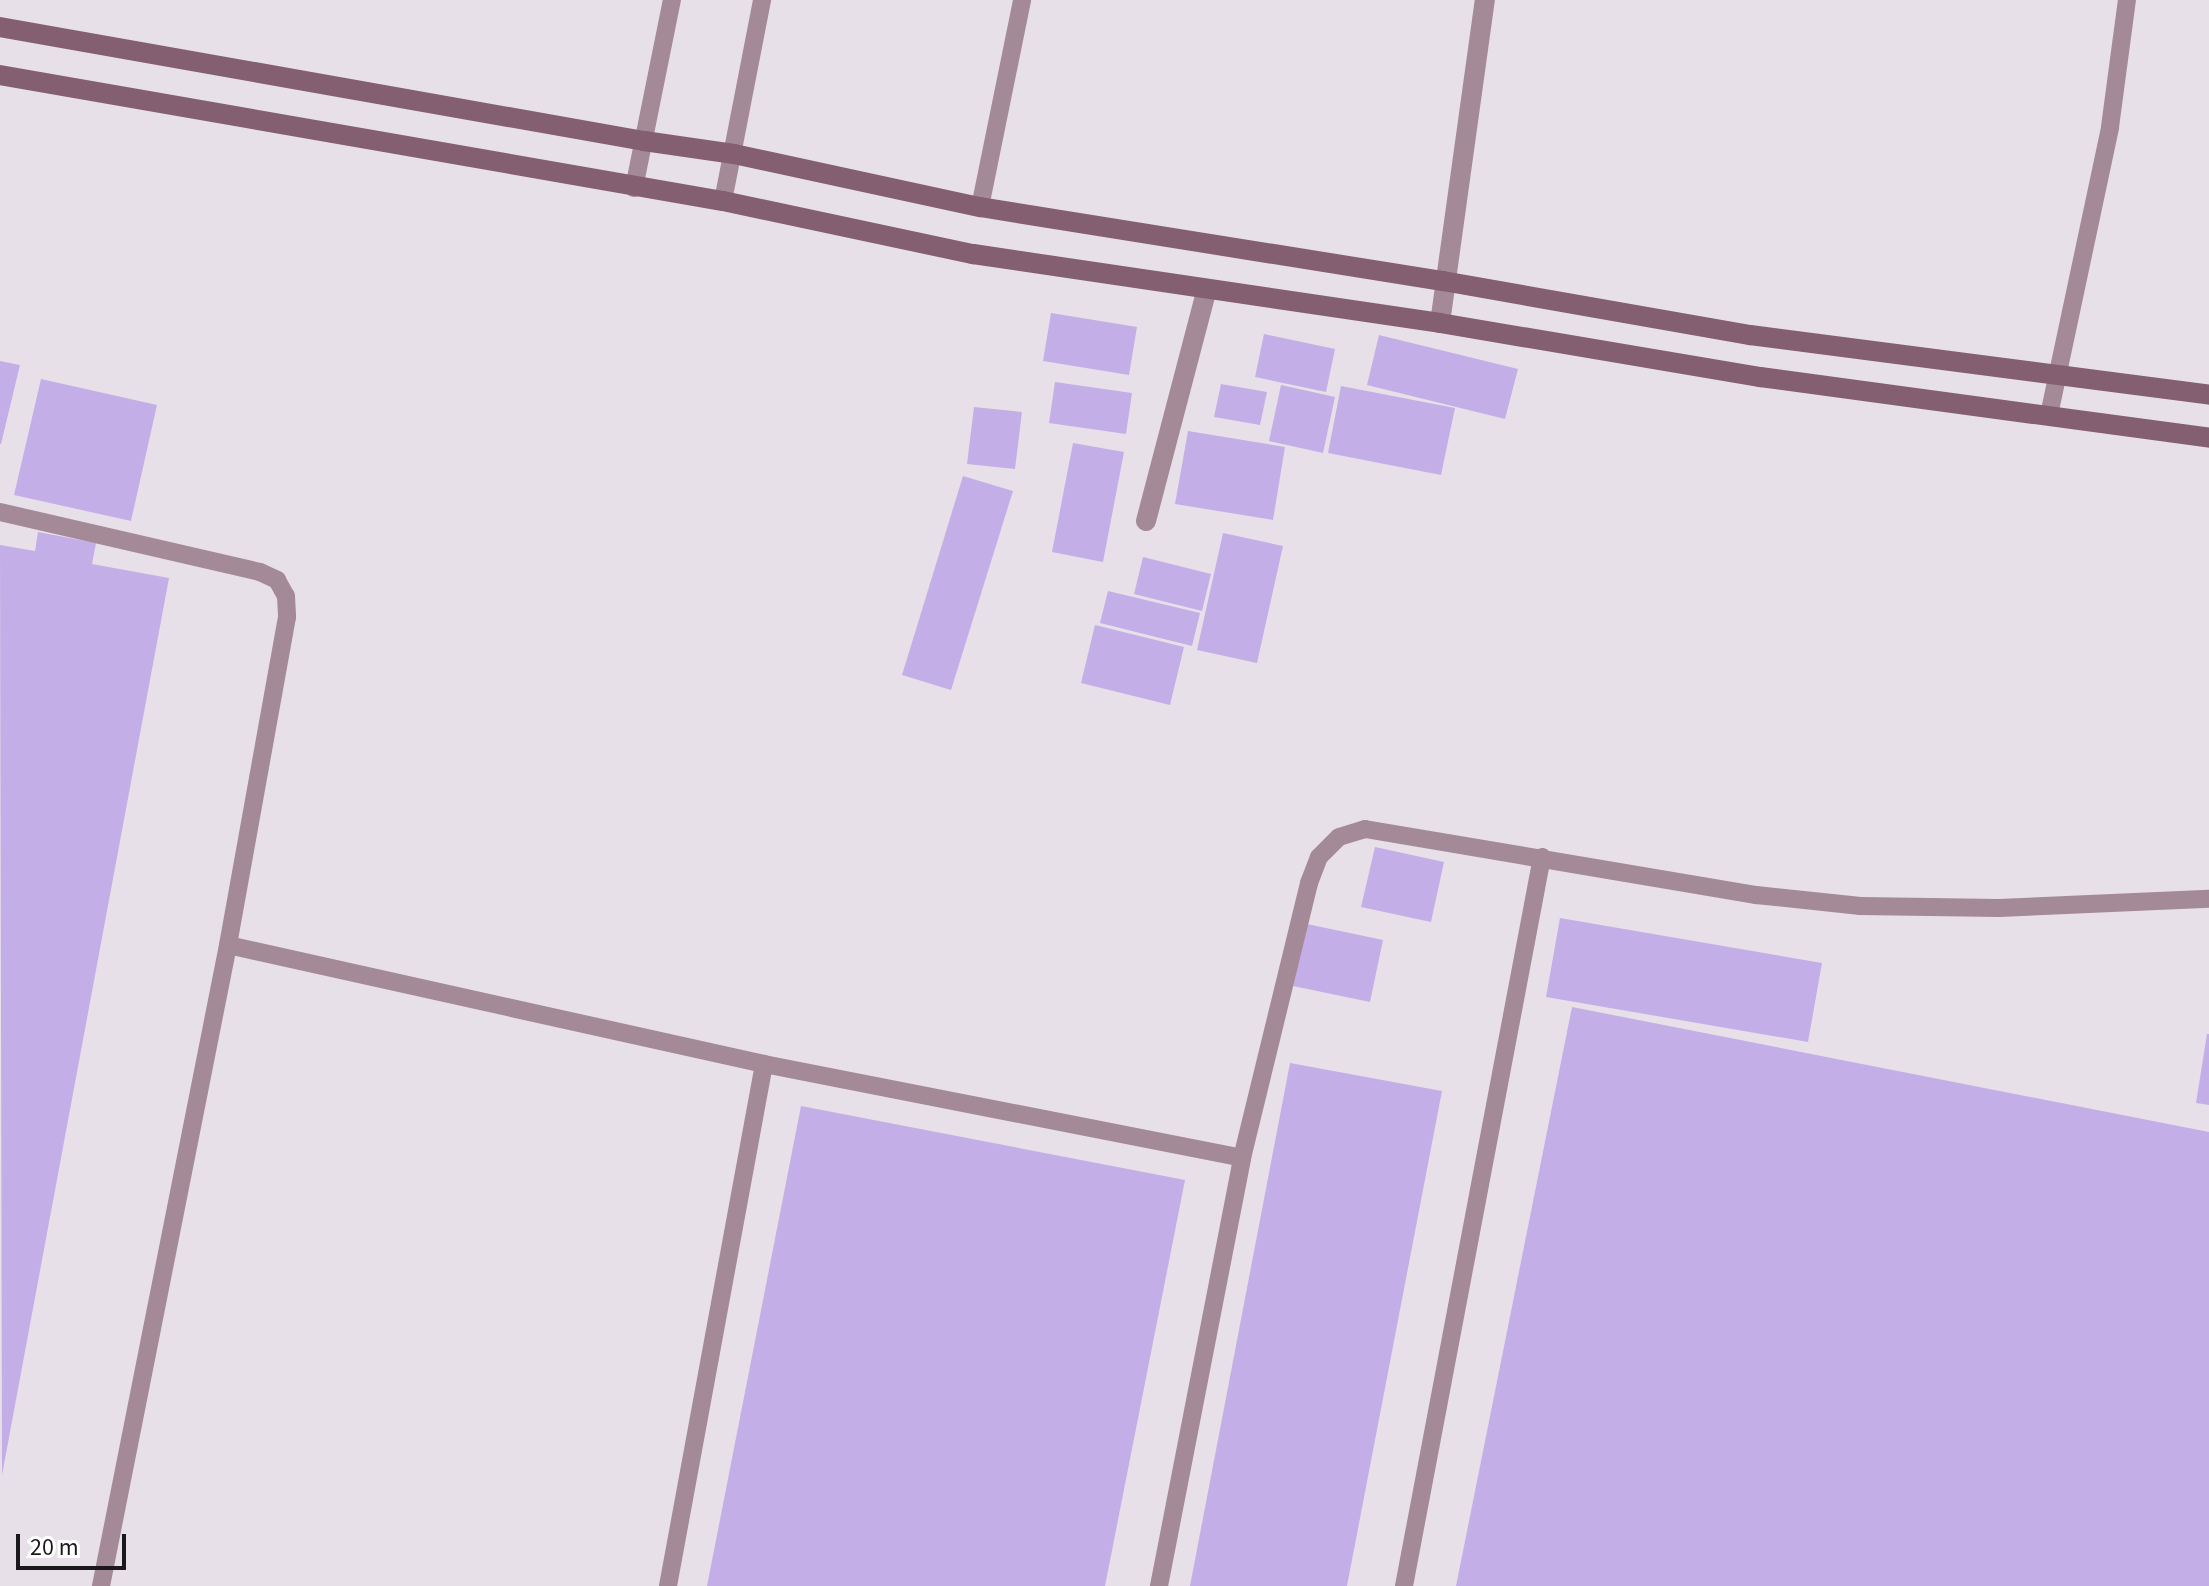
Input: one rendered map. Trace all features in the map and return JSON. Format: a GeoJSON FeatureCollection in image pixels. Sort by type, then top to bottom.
{"type":"FeatureCollection","features":[{"type":"Feature","properties":{"kind":"street"},"geometry":{"type":"LineString","coordinates":[[1440,323],[1443,281],[1485,0]]}},
{"type":"Feature","properties":{"kind":"street"},"geometry":{"type":"LineString","coordinates":[[0,27],[644,141],[734,154],[980,207],[1443,281],[1750,335],[2209,395]]}},
{"type":"Feature","properties":{"kind":"street"},"geometry":{"type":"LineString","coordinates":[[0,75],[634,188],[723,201],[973,254],[1440,323],[1760,377],[2209,438]]}},
{"type":"Feature","properties":{"kind":"street"},"geometry":{"type":"LineString","coordinates":[[1146,521],[1207,289]]}},
{"type":"Feature","properties":{"kind":"lane"},"geometry":{"type":"LineString","coordinates":[[634,188],[672,0]]}},
{"type":"Feature","properties":{"kind":"lane"},"geometry":{"type":"LineString","coordinates":[[723,201],[762,0]]}},
{"type":"Feature","properties":{"kind":"lane"},"geometry":{"type":"LineString","coordinates":[[980,207],[1022,0]]}},
{"type":"Feature","properties":{"kind":"lane"},"geometry":{"type":"LineString","coordinates":[[2049,415],[2110,127],[2127,0]]}},
{"type":"Feature","properties":{"kind":"lane"},"geometry":{"type":"LineString","coordinates":[[0,512],[260,572],[277,580],[286,596],[287,617],[228,945],[101,1586]]}},
{"type":"Feature","properties":{"kind":"lane"},"geometry":{"type":"LineString","coordinates":[[1159,1586],[1242,1158],[1319,857],[1339,837],[1365,829],[1756,895],[1860,906],[1999,908],[2209,899]]}},
{"type":"Feature","properties":{"kind":"lane"},"geometry":{"type":"LineString","coordinates":[[1404,1586],[1542,857]]}},
{"type":"Feature","properties":{"kind":"lane"},"geometry":{"type":"LineString","coordinates":[[228,945],[764,1064],[1242,1158]]}},
{"type":"Feature","properties":{"kind":"lane"},"geometry":{"type":"LineString","coordinates":[[668,1586],[764,1064]]}},
{"type":"Feature","properties":{"kind":"building"},"geometry":{"type":"Polygon","coordinates":[[[1051,313],[1137,327],[1129,375],[1043,361],[1051,313]]]}},
{"type":"Feature","properties":{"kind":"building"},"geometry":{"type":"Polygon","coordinates":[[[1264,334],[1335,349],[1326,392],[1255,377],[1264,334]]]}},
{"type":"Feature","properties":{"kind":"building"},"geometry":{"type":"Polygon","coordinates":[[[1379,335],[1518,369],[1505,419],[1367,385],[1379,335]]]}},
{"type":"Feature","properties":{"kind":"building"},"geometry":{"type":"Polygon","coordinates":[[[0,361],[20,365],[1,444],[0,444],[0,361]]]}},
{"type":"Feature","properties":{"kind":"building"},"geometry":{"type":"Polygon","coordinates":[[[41,379],[157,405],[131,521],[14,495],[41,379]]]}},
{"type":"Feature","properties":{"kind":"building"},"geometry":{"type":"Polygon","coordinates":[[[1055,382],[1132,393],[1126,434],[1049,423],[1055,382]]]}},
{"type":"Feature","properties":{"kind":"building"},"geometry":{"type":"Polygon","coordinates":[[[1221,384],[1267,392],[1260,425],[1214,417],[1221,384]]]}},
{"type":"Feature","properties":{"kind":"building"},"geometry":{"type":"Polygon","coordinates":[[[1281,385],[1335,397],[1323,453],[1269,441],[1281,385]]]}},
{"type":"Feature","properties":{"kind":"building"},"geometry":{"type":"Polygon","coordinates":[[[1341,386],[1455,408],[1441,475],[1328,453],[1341,386]]]}},
{"type":"Feature","properties":{"kind":"building"},"geometry":{"type":"Polygon","coordinates":[[[974,407],[1022,412],[1015,469],[967,464],[974,407]]]}},
{"type":"Feature","properties":{"kind":"building"},"geometry":{"type":"Polygon","coordinates":[[[1188,431],[1285,447],[1273,520],[1175,504],[1188,431]]]}},
{"type":"Feature","properties":{"kind":"building"},"geometry":{"type":"Polygon","coordinates":[[[1073,443],[1124,452],[1103,562],[1052,552],[1073,443]]]}},
{"type":"Feature","properties":{"kind":"building"},"geometry":{"type":"Polygon","coordinates":[[[963,476],[1013,491],[951,690],[902,675],[963,476]]]}},
{"type":"Feature","properties":{"kind":"building"},"geometry":{"type":"Polygon","coordinates":[[[38,532],[96,543],[92,564],[169,578],[2,1475],[0,545],[35,551],[38,532]]]}},
{"type":"Feature","properties":{"kind":"building"},"geometry":{"type":"Polygon","coordinates":[[[1223,533],[1283,546],[1257,663],[1197,650],[1223,533]]]}},
{"type":"Feature","properties":{"kind":"building"},"geometry":{"type":"Polygon","coordinates":[[[1143,557],[1211,574],[1202,611],[1134,594],[1143,557]]]}},
{"type":"Feature","properties":{"kind":"building"},"geometry":{"type":"Polygon","coordinates":[[[1108,591],[1200,613],[1192,646],[1100,623],[1108,591]]]}},
{"type":"Feature","properties":{"kind":"building"},"geometry":{"type":"Polygon","coordinates":[[[1095,625],[1184,647],[1170,705],[1081,683],[1095,625]]]}},
{"type":"Feature","properties":{"kind":"building"},"geometry":{"type":"Polygon","coordinates":[[[1375,847],[1444,862],[1431,922],[1361,907],[1375,847]]]}},
{"type":"Feature","properties":{"kind":"building"},"geometry":{"type":"Polygon","coordinates":[[[1560,918],[1822,963],[1808,1042],[1546,997],[1560,918]]]}},
{"type":"Feature","properties":{"kind":"building"},"geometry":{"type":"Polygon","coordinates":[[[1307,924],[1383,940],[1370,1002],[1293,986],[1307,924]]]}},
{"type":"Feature","properties":{"kind":"building"},"geometry":{"type":"Polygon","coordinates":[[[1572,1007],[2209,1132],[2209,1586],[1456,1586],[1572,1007]]]}},
{"type":"Feature","properties":{"kind":"building"},"geometry":{"type":"Polygon","coordinates":[[[2209,1034],[2209,1105],[2196,1103],[2209,1034]]]}},
{"type":"Feature","properties":{"kind":"building"},"geometry":{"type":"Polygon","coordinates":[[[1290,1063],[1442,1091],[1347,1586],[1190,1586],[1290,1063]]]}},
{"type":"Feature","properties":{"kind":"building"},"geometry":{"type":"Polygon","coordinates":[[[801,1106],[1185,1180],[1105,1586],[707,1586],[801,1106]]]}}]}
